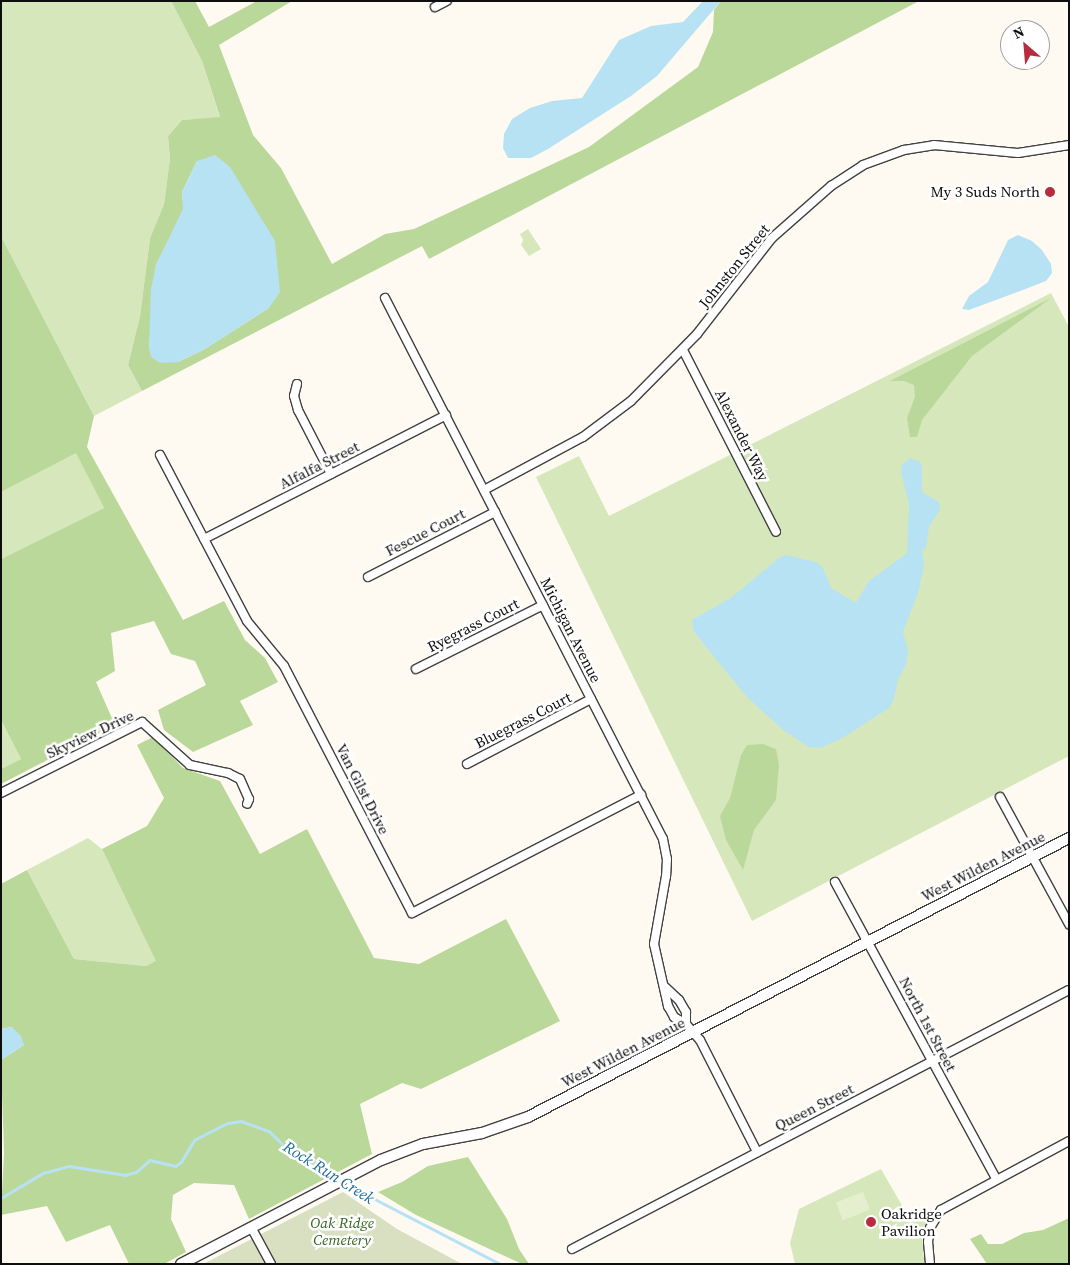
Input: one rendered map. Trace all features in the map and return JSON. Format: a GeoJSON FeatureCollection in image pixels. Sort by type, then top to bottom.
{"type":"FeatureCollection","features":[{"type":"Feature","properties":{"kind":"street"},"geometry":{"type":"LineString","coordinates":[[436,7],[447,1]]}},
{"type":"Feature","properties":{"kind":"street","name":"Johnston Street"},"geometry":{"type":"LineString","coordinates":[[484,490],[548,458],[596,428],[644,390],[683,350],[772,238],[831,186],[863,165],[897,152],[934,145],[1018,153],[1069,145]]}},
{"type":"Feature","properties":{"kind":"street","name":"Michigan Avenue"},"geometry":{"type":"LineString","coordinates":[[385,298],[663,839],[668,859],[654,944],[656,964],[674,1017],[686,1024],[694,1032],[757,1152]]}},
{"type":"Feature","properties":{"kind":"street","name":"Alexander Way"},"geometry":{"type":"LineString","coordinates":[[683,350],[776,532]]}},
{"type":"Feature","properties":{"kind":"street"},"geometry":{"type":"LineString","coordinates":[[297,384],[294,396],[298,410],[331,474]]}},
{"type":"Feature","properties":{"kind":"street","name":"Alfalfa Street"},"geometry":{"type":"LineString","coordinates":[[204,539],[446,415]]}},
{"type":"Feature","properties":{"kind":"street","name":"Van Gilst Drive"},"geometry":{"type":"LineString","coordinates":[[160,455],[247,621],[284,666],[412,913],[641,795]]}},
{"type":"Feature","properties":{"kind":"street","name":"Fescue Court"},"geometry":{"type":"LineString","coordinates":[[368,577],[495,512]]}},
{"type":"Feature","properties":{"kind":"street","name":"Ryegrass Court"},"geometry":{"type":"LineString","coordinates":[[416,670],[543,604]]}},
{"type":"Feature","properties":{"kind":"street","name":"Bluegrass Court"},"geometry":{"type":"LineString","coordinates":[[467,764],[592,699]]}},
{"type":"Feature","properties":{"kind":"street","name":"Skyview Drive"},"geometry":{"type":"LineString","coordinates":[[1,793],[142,722],[190,765],[228,773],[240,779],[249,799],[247,804]]}},
{"type":"Feature","properties":{"kind":"street"},"geometry":{"type":"LineString","coordinates":[[1000,797],[1069,924]]}},
{"type":"Feature","properties":{"kind":"street","name":"West Wilden Avenue"},"geometry":{"type":"LineString","coordinates":[[181,1264],[354,1173],[410,1148],[512,1124],[1069,838]]}},
{"type":"Feature","properties":{"kind":"street","name":"North 1st Street"},"geometry":{"type":"LineString","coordinates":[[836,882],[996,1178]]}},
{"type":"Feature","properties":{"kind":"street","name":"Michigan Avenue"},"geometry":{"type":"LineString","coordinates":[[665,987],[679,1000],[686,1012],[686,1024]]}},
{"type":"Feature","properties":{"kind":"street","name":"Queen Street"},"geometry":{"type":"LineString","coordinates":[[572,1249],[1069,990]]}},
{"type":"Feature","properties":{"kind":"street"},"geometry":{"type":"LineString","coordinates":[[930,1264],[928,1242],[930,1228],[941,1210],[996,1178],[1069,1141]]}},
{"type":"Feature","properties":{"kind":"street"},"geometry":{"type":"LineString","coordinates":[[251,1227],[272,1264]]}},
{"type":"Feature","properties":{"kind":"green space"},"geometry":{"type":"Polygon","coordinates":[[[1,1],[171,1],[202,61],[220,118],[182,120],[168,136],[170,158],[164,204],[150,238],[140,316],[128,365],[142,391],[94,416],[1,236],[1,1]]]}},
{"type":"Feature","properties":{"kind":"green space"},"geometry":{"type":"Polygon","coordinates":[[[171,1],[195,1],[209,27],[257,1],[292,1],[219,45],[253,135],[281,168],[332,264],[385,234],[414,229],[589,147],[698,67],[713,32],[714,10],[721,1],[919,1],[429,259],[422,246],[142,391],[128,365],[140,316],[150,238],[164,204],[170,158],[168,136],[182,120],[220,117],[202,61],[171,1]],[[197,161],[182,192],[184,209],[156,265],[149,348],[178,362],[203,350],[269,308],[197,161]]]}},
{"type":"Feature","properties":{"kind":"green space"},"geometry":{"type":"Polygon","coordinates":[[[528,229],[541,249],[529,256],[521,245],[523,240],[520,234],[528,229]]]}},
{"type":"Feature","properties":{"kind":"green space"},"geometry":{"type":"Polygon","coordinates":[[[1,236],[94,416],[87,447],[183,620],[224,601],[245,640],[265,658],[278,682],[240,701],[253,725],[193,752],[164,730],[158,710],[206,685],[195,661],[171,654],[154,621],[111,633],[115,671],[96,682],[115,725],[1,784],[1,769],[21,759],[1,720],[1,559],[104,508],[76,453],[1,492],[1,236]]]}},
{"type":"Feature","properties":{"kind":"green space"},"geometry":{"type":"Polygon","coordinates":[[[1051,293],[1069,327],[1069,756],[752,921],[536,477],[579,456],[609,516],[1051,293]]]}},
{"type":"Feature","properties":{"kind":"green space"},"geometry":{"type":"Polygon","coordinates":[[[1051,298],[972,356],[922,420],[917,437],[910,437],[907,418],[915,397],[914,385],[904,381],[890,381],[1051,298]]]}},
{"type":"Feature","properties":{"kind":"green space"},"geometry":{"type":"Polygon","coordinates":[[[76,452],[104,508],[1,559],[1,492],[76,452]]]}},
{"type":"Feature","properties":{"kind":"green space"},"geometry":{"type":"Polygon","coordinates":[[[1,720],[21,759],[1,769],[1,720]]]}},
{"type":"Feature","properties":{"kind":"green space"},"geometry":{"type":"Polygon","coordinates":[[[153,737],[183,768],[220,781],[260,854],[307,829],[374,958],[419,964],[506,919],[560,1021],[421,1089],[402,1083],[360,1104],[372,1154],[249,1219],[234,1185],[194,1183],[173,1195],[171,1219],[186,1252],[164,1264],[129,1264],[110,1225],[66,1242],[47,1206],[1,1215],[4,1153],[1,1060],[24,1045],[12,1027],[1,1029],[1,884],[27,870],[74,959],[146,966],[156,961],[102,849],[147,826],[164,798],[137,745],[153,737]]]}},
{"type":"Feature","properties":{"kind":"green space"},"geometry":{"type":"Polygon","coordinates":[[[763,744],[776,749],[779,765],[776,800],[754,830],[743,870],[726,840],[720,816],[730,798],[741,755],[747,745],[763,744]]]}},
{"type":"Feature","properties":{"kind":"green space"},"geometry":{"type":"Polygon","coordinates":[[[88,838],[102,849],[157,961],[146,966],[74,959],[27,870],[88,838]]]}},
{"type":"Feature","properties":{"kind":"green space"},"geometry":{"type":"Polygon","coordinates":[[[468,1157],[507,1219],[519,1249],[529,1264],[522,1264],[416,1215],[378,1192],[402,1182],[428,1166],[468,1157]]]}},
{"type":"Feature","properties":{"kind":"green space"},"geometry":{"type":"Polygon","coordinates":[[[881,1169],[908,1216],[928,1218],[922,1233],[924,1264],[795,1264],[790,1243],[799,1209],[881,1169]]]}},
{"type":"Feature","properties":{"kind":"green space","name":"Oak Ridge Cemetery"},"geometry":{"type":"Polygon","coordinates":[[[343,1192],[397,1229],[462,1264],[203,1264],[343,1192]]]}},
{"type":"Feature","properties":{"kind":"green space"},"geometry":{"type":"Polygon","coordinates":[[[863,1192],[870,1210],[843,1220],[836,1202],[863,1192]]]}},
{"type":"Feature","properties":{"kind":"green space"},"geometry":{"type":"Polygon","coordinates":[[[1069,1218],[1069,1264],[987,1264],[970,1239],[981,1234],[988,1244],[1002,1244],[1024,1233],[1043,1230],[1069,1218]]]}},
{"type":"Feature","properties":{"kind":"water"},"geometry":{"type":"Polygon","coordinates":[[[703,1],[721,1],[657,76],[631,96],[548,149],[531,158],[508,158],[503,148],[504,134],[512,119],[530,108],[552,101],[582,98],[619,40],[651,26],[683,22],[703,1]]]}},
{"type":"Feature","properties":{"kind":"water"},"geometry":{"type":"Polygon","coordinates":[[[215,155],[230,167],[275,241],[280,292],[269,308],[203,350],[178,362],[160,363],[151,357],[149,348],[151,289],[156,265],[183,209],[182,192],[197,161],[215,155]]]}},
{"type":"Feature","properties":{"kind":"water"},"geometry":{"type":"Polygon","coordinates":[[[1018,235],[1032,241],[1042,250],[1051,264],[1052,273],[1046,281],[969,310],[962,309],[969,296],[988,282],[1008,240],[1018,235]]]}},
{"type":"Feature","properties":{"kind":"water"},"geometry":{"type":"Polygon","coordinates":[[[910,458],[920,462],[922,467],[922,492],[939,502],[940,510],[929,527],[926,548],[922,550],[924,566],[918,593],[903,632],[908,651],[906,665],[898,679],[894,699],[889,708],[844,737],[821,748],[809,747],[782,729],[747,697],[693,630],[692,620],[732,597],[780,557],[786,555],[816,562],[823,568],[831,588],[856,603],[869,581],[907,553],[909,505],[901,472],[902,465],[910,458]]]}},
{"type":"Feature","properties":{"kind":"water"},"geometry":{"type":"Polygon","coordinates":[[[12,1027],[21,1036],[24,1045],[1,1060],[1,1029],[12,1027]]]}},
{"type":"Feature","properties":{"kind":"waterway","name":"Rock Run Creek"},"geometry":{"type":"LineString","coordinates":[[1,1198],[43,1173],[69,1166],[125,1175],[136,1172],[150,1160],[175,1166],[181,1162],[194,1140],[228,1123],[241,1121],[269,1131],[291,1152],[337,1179]]}},
{"type":"Feature","properties":{"kind":"waterway","name":"Rock Run Creek"},"geometry":{"type":"LineString","coordinates":[[344,1183],[500,1264]]}},
{"type":"Feature","properties":{"kind":"place","name":"My 3 Suds North"},"geometry":{"type":"Point","coordinates":[1050,192]}},
{"type":"Feature","properties":{"kind":"place","name":"Oakridge Pavilion"},"geometry":{"type":"Point","coordinates":[871,1222]}}]}
